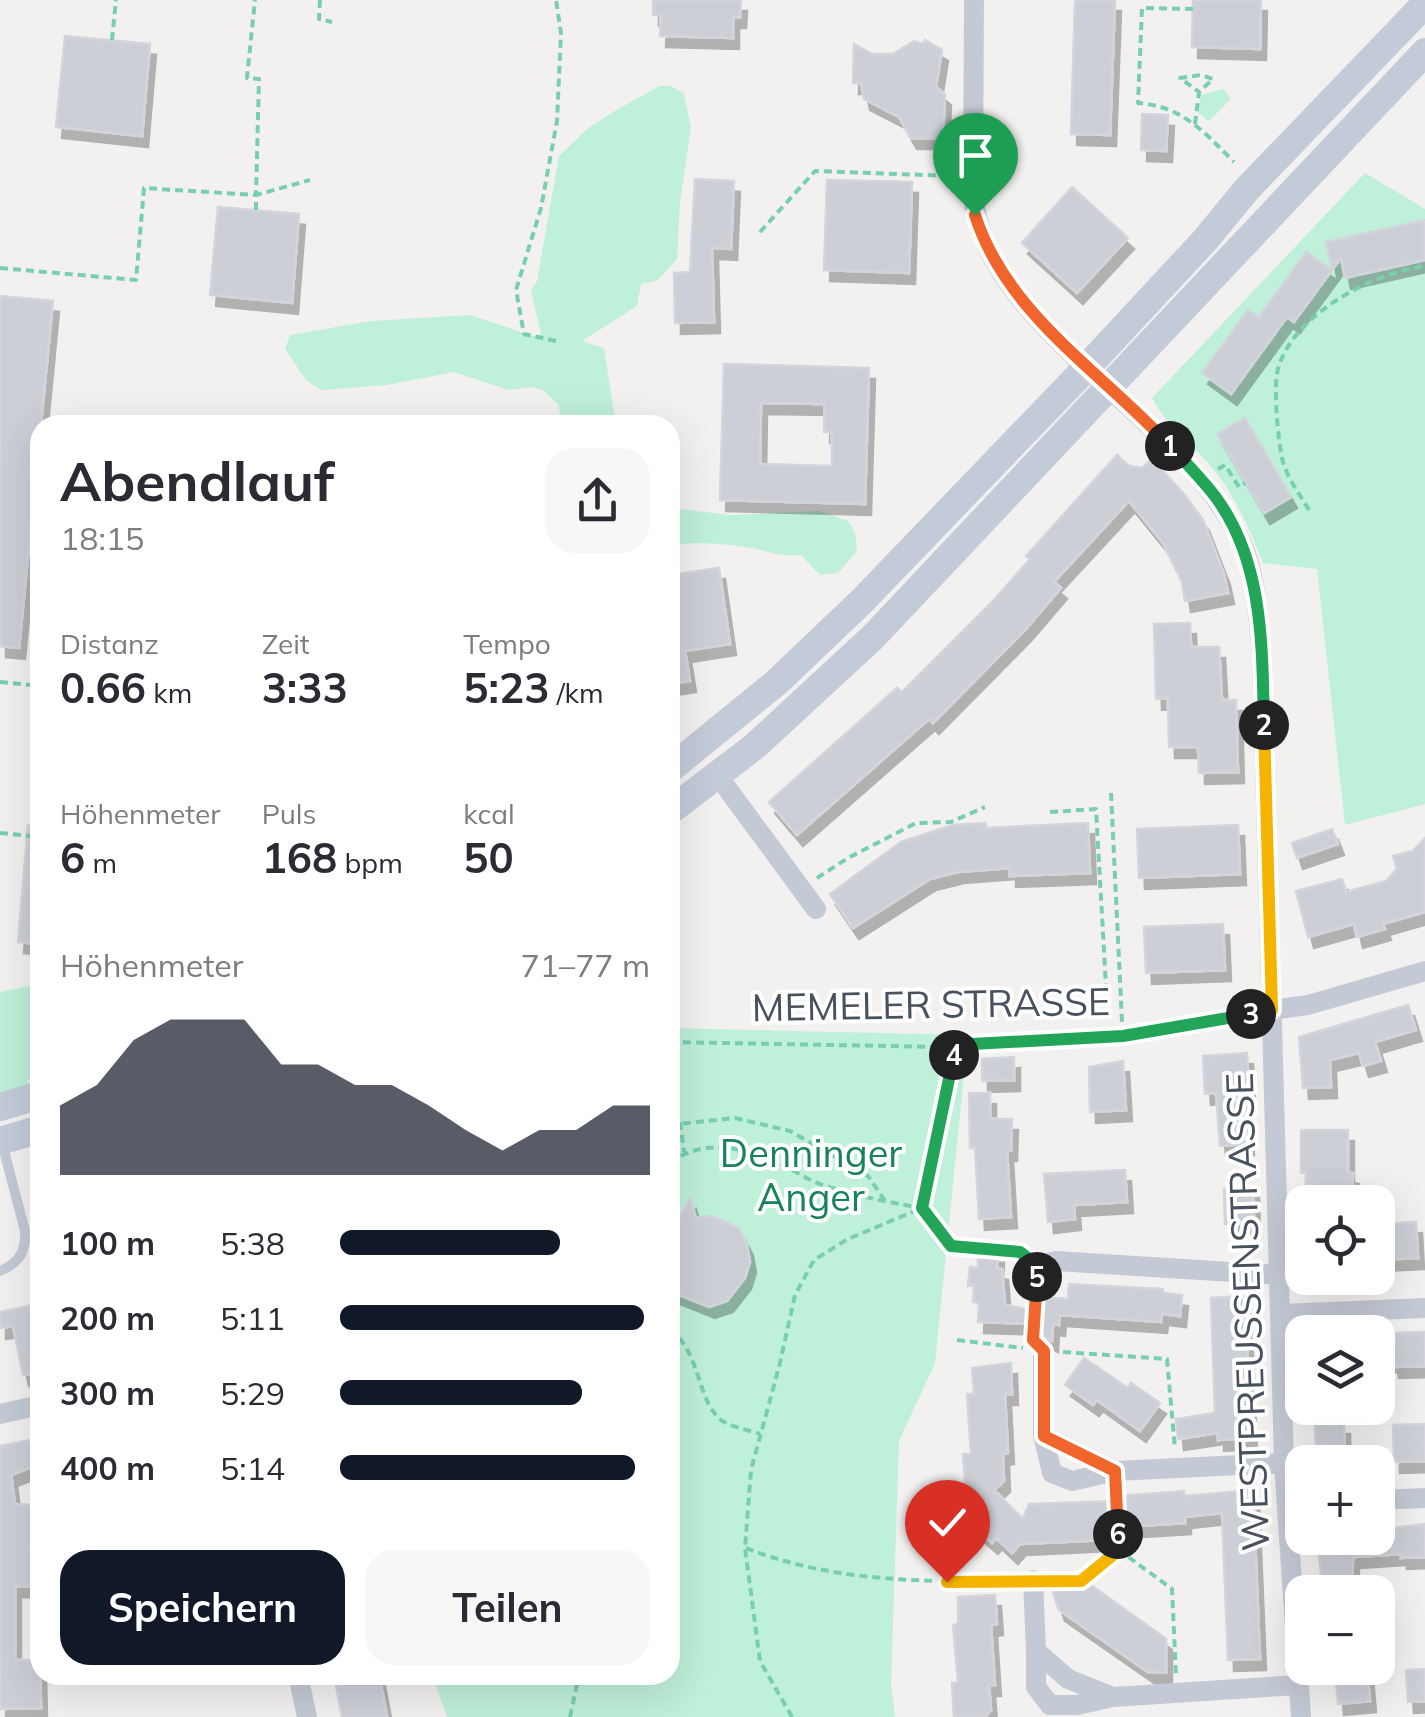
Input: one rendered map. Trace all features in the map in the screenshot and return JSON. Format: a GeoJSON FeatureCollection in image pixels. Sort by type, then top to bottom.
{"type":"FeatureCollection","features":[{"type":"Feature","properties":{"kind":"main road"},"geometry":{"type":"LineString","coordinates":[[680,804],[755,746],[940,570],[1247,190],[1425,4]]}},
{"type":"Feature","properties":{"kind":"main road"},"geometry":{"type":"LineString","coordinates":[[680,761],[777,682],[1099,376],[1136,360],[1425,52]]}},
{"type":"Feature","properties":{"kind":"main road"},"geometry":{"type":"LineString","coordinates":[[0,1107],[30,1098]]}},
{"type":"Feature","properties":{"kind":"main road"},"geometry":{"type":"LineString","coordinates":[[1,1141],[30,1132]]}},
{"type":"Feature","properties":{"kind":"street","name":"WESTPREUSSENSTRASSE"},"geometry":{"type":"LineString","coordinates":[[974,0],[975,215],[1002,277],[1025,305],[1154,428],[1218,500],[1242,544],[1252,575],[1262,656],[1285,1466]]}},
{"type":"Feature","properties":{"kind":"street"},"geometry":{"type":"LineString","coordinates":[[718,776],[816,910]]}},
{"type":"Feature","properties":{"kind":"street","name":"MEMELER STRASSE"},"geometry":{"type":"LineString","coordinates":[[1272,1010],[1308,1005],[1425,971]]}},
{"type":"Feature","properties":{"kind":"street"},"geometry":{"type":"LineString","coordinates":[[1038,1266],[1056,1261],[1280,1275]]}},
{"type":"Feature","properties":{"kind":"street"},"geometry":{"type":"LineString","coordinates":[[1281,1314],[1425,1308]]}},
{"type":"Feature","properties":{"kind":"street"},"geometry":{"type":"LineString","coordinates":[[1044,1351],[1044,1436],[1052,1474],[1072,1481],[1115,1471],[1284,1462]]}},
{"type":"Feature","properties":{"kind":"street"},"geometry":{"type":"LineString","coordinates":[[0,1414],[30,1407]]}},
{"type":"Feature","properties":{"kind":"street"},"geometry":{"type":"LineString","coordinates":[[1044,1436],[1115,1471]]}},
{"type":"Feature","properties":{"kind":"street"},"geometry":{"type":"LineString","coordinates":[[1395,1499],[1425,1498]]}},
{"type":"Feature","properties":{"kind":"street"},"geometry":{"type":"LineString","coordinates":[[1033,1580],[1036,1687],[1050,1705],[1298,1685]]}},
{"type":"Feature","properties":{"kind":"street"},"geometry":{"type":"LineString","coordinates":[[1036,1651],[1068,1679],[1113,1697]]}},
{"type":"Feature","properties":{"kind":"street"},"geometry":{"type":"LineString","coordinates":[[300,1685],[308,1717]]}},
{"type":"Feature","properties":{"kind":"street","name":"WESTPREUSSENSTRASSE"},"geometry":{"type":"LineString","coordinates":[[1298,1685],[1301,1717]]}},
{"type":"Feature","properties":{"kind":"lane","name":"MEMELER STRASSE"},"geometry":{"type":"LineString","coordinates":[[955,1047],[1123,1036],[1272,1010]]}},
{"type":"Feature","properties":{"kind":"lane"},"geometry":{"type":"LineString","coordinates":[[0,1272],[21,1256],[26,1244],[26,1231],[1,1141]]}},
{"type":"Feature","properties":{"kind":"path"},"geometry":{"type":"LineString","coordinates":[[112,40],[116,0]]}},
{"type":"Feature","properties":{"kind":"path"},"geometry":{"type":"LineString","coordinates":[[255,0],[248,78],[260,79],[256,210]]}},
{"type":"Feature","properties":{"kind":"path"},"geometry":{"type":"LineString","coordinates":[[320,0],[319,19],[332,22]]}},
{"type":"Feature","properties":{"kind":"path"},"geometry":{"type":"LineString","coordinates":[[556,0],[561,34],[557,121],[541,208],[516,290],[524,334],[556,341]]}},
{"type":"Feature","properties":{"kind":"path"},"geometry":{"type":"LineString","coordinates":[[1193,9],[1142,8],[1138,103],[1175,110],[1234,162]]}},
{"type":"Feature","properties":{"kind":"path"},"geometry":{"type":"LineString","coordinates":[[1195,124],[1199,92],[1213,79],[1202,75],[1180,78],[1199,92]]}},
{"type":"Feature","properties":{"kind":"path"},"geometry":{"type":"LineString","coordinates":[[760,232],[815,171],[973,177]]}},
{"type":"Feature","properties":{"kind":"path"},"geometry":{"type":"LineString","coordinates":[[0,268],[136,280],[144,188],[256,195],[310,180]]}},
{"type":"Feature","properties":{"kind":"path"},"geometry":{"type":"LineString","coordinates":[[1309,510],[1283,461],[1278,369],[1293,338],[1360,285],[1384,274],[1425,266]]}},
{"type":"Feature","properties":{"kind":"path"},"geometry":{"type":"LineString","coordinates":[[1274,466],[1283,461]]}},
{"type":"Feature","properties":{"kind":"path"},"geometry":{"type":"LineString","coordinates":[[1226,466],[1239,487],[1245,483]]}},
{"type":"Feature","properties":{"kind":"path"},"geometry":{"type":"LineString","coordinates":[[0,682],[30,685]]}},
{"type":"Feature","properties":{"kind":"path"},"geometry":{"type":"LineString","coordinates":[[1111,793],[1123,1036]]}},
{"type":"Feature","properties":{"kind":"path"},"geometry":{"type":"LineString","coordinates":[[802,889],[848,858],[916,823],[952,822],[985,807]]}},
{"type":"Feature","properties":{"kind":"path"},"geometry":{"type":"LineString","coordinates":[[1050,812],[1096,809],[1109,1037]]}},
{"type":"Feature","properties":{"kind":"path"},"geometry":{"type":"LineString","coordinates":[[0,833],[30,836]]}},
{"type":"Feature","properties":{"kind":"path","name":"MEMELER STRASSE"},"geometry":{"type":"LineString","coordinates":[[680,1042],[955,1047]]}},
{"type":"Feature","properties":{"kind":"path"},"geometry":{"type":"LineString","coordinates":[[922,1208],[955,1047]]}},
{"type":"Feature","properties":{"kind":"path"},"geometry":{"type":"LineString","coordinates":[[684,1152],[680,1122],[735,1118],[790,1130],[868,1176],[885,1201]]}},
{"type":"Feature","properties":{"kind":"path"},"geometry":{"type":"LineString","coordinates":[[680,1155],[713,1147],[744,1150],[778,1162],[816,1183],[922,1208],[951,1246],[1020,1252],[1038,1266],[1033,1340],[1044,1351]]}},
{"type":"Feature","properties":{"kind":"path"},"geometry":{"type":"LineString","coordinates":[[792,1717],[760,1661],[745,1548],[751,1470],[794,1295],[814,1260],[848,1239],[922,1208]]}},
{"type":"Feature","properties":{"kind":"path"},"geometry":{"type":"LineString","coordinates":[[680,1340],[693,1355],[706,1398],[722,1420],[760,1434]]}},
{"type":"Feature","properties":{"kind":"path"},"geometry":{"type":"LineString","coordinates":[[957,1340],[1044,1351],[1168,1359],[1176,1469]]}},
{"type":"Feature","properties":{"kind":"path"},"geometry":{"type":"LineString","coordinates":[[1115,1471],[1119,1550]]}},
{"type":"Feature","properties":{"kind":"path"},"geometry":{"type":"LineString","coordinates":[[745,1548],[780,1562],[880,1578],[947,1582],[1081,1581],[1119,1550]]}},
{"type":"Feature","properties":{"kind":"path"},"geometry":{"type":"LineString","coordinates":[[1119,1550],[1172,1589],[1178,1695]]}},
{"type":"Feature","properties":{"kind":"path"},"geometry":{"type":"LineString","coordinates":[[570,1717],[578,1685]]}},
{"type":"Feature","properties":{"kind":"green space"},"geometry":{"type":"Polygon","coordinates":[[[660,86],[671,86],[684,94],[691,128],[680,202],[677,259],[658,280],[641,284],[637,306],[582,341],[604,348],[614,415],[560,415],[558,404],[543,390],[508,390],[454,372],[387,385],[321,390],[306,380],[285,349],[290,335],[371,321],[470,315],[534,336],[541,334],[531,291],[537,281],[559,156],[587,129],[660,86]]]}},
{"type":"Feature","properties":{"kind":"green space"},"geometry":{"type":"Polygon","coordinates":[[[1223,89],[1231,99],[1209,121],[1197,112],[1201,95],[1223,89]]]}},
{"type":"Feature","properties":{"kind":"green space"},"geometry":{"type":"Polygon","coordinates":[[[1365,173],[1425,209],[1425,804],[1345,825],[1317,569],[1263,563],[1223,482],[1152,398],[1365,173]]]}},
{"type":"Feature","properties":{"kind":"green space"},"geometry":{"type":"Polygon","coordinates":[[[680,509],[732,515],[819,511],[848,521],[855,533],[857,551],[838,573],[820,575],[801,555],[680,544],[680,509]]]}},
{"type":"Feature","properties":{"kind":"green space"},"geometry":{"type":"Polygon","coordinates":[[[30,986],[29,1087],[0,1096],[0,992],[30,986]]]}},
{"type":"Feature","properties":{"kind":"green space","name":"Denninger Anger"},"geometry":{"type":"Polygon","coordinates":[[[680,1028],[968,1035],[935,1363],[899,1441],[891,1684],[895,1717],[447,1717],[436,1685],[680,1685],[680,1028]]]}},
{"type":"Feature","properties":{"kind":"building"},"geometry":{"type":"Polygon","coordinates":[[[653,0],[741,0],[740,17],[733,17],[733,38],[660,36],[661,16],[653,15],[653,0]]]}},
{"type":"Feature","properties":{"kind":"building"},"geometry":{"type":"Polygon","coordinates":[[[1075,0],[1115,0],[1110,135],[1071,134],[1075,0]]]}},
{"type":"Feature","properties":{"kind":"building"},"geometry":{"type":"Polygon","coordinates":[[[1193,0],[1261,0],[1260,49],[1192,47],[1193,0]]]}},
{"type":"Feature","properties":{"kind":"building"},"geometry":{"type":"Polygon","coordinates":[[[65,36],[150,44],[142,136],[56,127],[65,36]]]}},
{"type":"Feature","properties":{"kind":"building"},"geometry":{"type":"Polygon","coordinates":[[[925,40],[942,50],[936,87],[945,94],[943,138],[911,138],[899,117],[864,99],[861,83],[853,83],[854,44],[872,54],[893,54],[914,41],[923,44],[925,40]]]}},
{"type":"Feature","properties":{"kind":"building"},"geometry":{"type":"Polygon","coordinates":[[[1142,114],[1168,115],[1166,151],[1141,150],[1142,114]]]}},
{"type":"Feature","properties":{"kind":"building"},"geometry":{"type":"Polygon","coordinates":[[[695,179],[734,181],[731,249],[712,248],[714,322],[675,323],[674,273],[690,272],[695,179]]]}},
{"type":"Feature","properties":{"kind":"building"},"geometry":{"type":"Polygon","coordinates":[[[827,180],[912,182],[909,273],[824,270],[827,180]]]}},
{"type":"Feature","properties":{"kind":"building"},"geometry":{"type":"Polygon","coordinates":[[[1072,187],[1128,238],[1077,293],[1022,243],[1072,187]]]}},
{"type":"Feature","properties":{"kind":"building"},"geometry":{"type":"Polygon","coordinates":[[[218,207],[299,214],[292,303],[210,295],[218,207]]]}},
{"type":"Feature","properties":{"kind":"building"},"geometry":{"type":"Polygon","coordinates":[[[1425,220],[1425,260],[1345,278],[1341,258],[1332,270],[1326,242],[1425,220]]]}},
{"type":"Feature","properties":{"kind":"building"},"geometry":{"type":"Polygon","coordinates":[[[1306,252],[1332,270],[1294,322],[1287,317],[1231,394],[1202,373],[1248,310],[1259,317],[1306,252]]]}},
{"type":"Feature","properties":{"kind":"building"},"geometry":{"type":"Polygon","coordinates":[[[0,296],[53,301],[42,415],[30,415],[30,536],[19,648],[0,646],[0,296]]]}},
{"type":"Feature","properties":{"kind":"building"},"geometry":{"type":"Polygon","coordinates":[[[724,364],[869,368],[865,504],[720,500],[724,364]],[[761,403],[760,464],[832,466],[832,432],[824,432],[825,404],[761,403]]]}},
{"type":"Feature","properties":{"kind":"building"},"geometry":{"type":"Polygon","coordinates":[[[1245,418],[1291,497],[1264,513],[1217,434],[1245,418]]]}},
{"type":"Feature","properties":{"kind":"building"},"geometry":{"type":"Polygon","coordinates":[[[1117,455],[1129,466],[1142,468],[1152,459],[1184,494],[1203,520],[1228,593],[1185,601],[1182,582],[1163,543],[1129,501],[1054,582],[1061,588],[1025,630],[933,723],[929,719],[797,835],[769,802],[897,688],[902,692],[994,600],[1030,559],[1026,556],[1117,455]]]}},
{"type":"Feature","properties":{"kind":"building"},"geometry":{"type":"Polygon","coordinates":[[[719,568],[730,644],[685,651],[690,681],[680,682],[680,574],[719,568]]]}},
{"type":"Feature","properties":{"kind":"building"},"geometry":{"type":"Polygon","coordinates":[[[1190,623],[1191,647],[1219,647],[1222,700],[1236,700],[1238,772],[1199,773],[1198,747],[1169,747],[1168,698],[1156,699],[1154,624],[1190,623]]]}},
{"type":"Feature","properties":{"kind":"building"},"geometry":{"type":"Polygon","coordinates":[[[986,823],[986,828],[1088,823],[1090,873],[1010,876],[1010,868],[958,872],[930,879],[853,928],[830,894],[901,842],[953,825],[986,823]]]}},
{"type":"Feature","properties":{"kind":"building"},"geometry":{"type":"Polygon","coordinates":[[[28,825],[30,825],[30,943],[18,942],[28,825]]]}},
{"type":"Feature","properties":{"kind":"building"},"geometry":{"type":"Polygon","coordinates":[[[1238,825],[1240,874],[1139,878],[1137,829],[1238,825]]]}},
{"type":"Feature","properties":{"kind":"building"},"geometry":{"type":"Polygon","coordinates":[[[1332,829],[1338,844],[1297,858],[1292,843],[1332,829]]]}},
{"type":"Feature","properties":{"kind":"building"},"geometry":{"type":"Polygon","coordinates":[[[1425,838],[1425,912],[1383,924],[1385,929],[1357,937],[1354,924],[1308,937],[1296,891],[1342,879],[1346,892],[1386,881],[1397,869],[1393,856],[1413,851],[1425,838]]]}},
{"type":"Feature","properties":{"kind":"building"},"geometry":{"type":"Polygon","coordinates":[[[1223,924],[1225,970],[1146,973],[1144,927],[1223,924]]]}},
{"type":"Feature","properties":{"kind":"building"},"geometry":{"type":"Polygon","coordinates":[[[1408,1005],[1416,1030],[1375,1042],[1381,1061],[1363,1066],[1359,1053],[1330,1060],[1331,1087],[1303,1088],[1299,1037],[1408,1005]]]}},
{"type":"Feature","properties":{"kind":"building"},"geometry":{"type":"Polygon","coordinates":[[[1247,1053],[1248,1144],[1220,1146],[1216,1093],[1205,1094],[1203,1056],[1247,1053]]]}},
{"type":"Feature","properties":{"kind":"building"},"geometry":{"type":"Polygon","coordinates":[[[1014,1057],[1014,1080],[982,1081],[982,1059],[1014,1057]]]}},
{"type":"Feature","properties":{"kind":"building"},"geometry":{"type":"Polygon","coordinates":[[[1123,1061],[1126,1110],[1090,1112],[1089,1067],[1123,1061]]]}},
{"type":"Feature","properties":{"kind":"building"},"geometry":{"type":"Polygon","coordinates":[[[969,1093],[990,1093],[990,1119],[1012,1119],[1011,1150],[1007,1150],[1011,1217],[979,1219],[975,1148],[970,1148],[969,1093]]]}},
{"type":"Feature","properties":{"kind":"building"},"geometry":{"type":"Polygon","coordinates":[[[1301,1130],[1348,1130],[1348,1172],[1353,1173],[1352,1185],[1306,1185],[1306,1173],[1301,1173],[1301,1130]]]}},
{"type":"Feature","properties":{"kind":"building"},"geometry":{"type":"Polygon","coordinates":[[[1125,1170],[1127,1202],[1074,1205],[1075,1219],[1048,1222],[1044,1174],[1125,1170]]]}},
{"type":"Feature","properties":{"kind":"building"},"geometry":{"type":"Polygon","coordinates":[[[1253,1187],[1254,1222],[1225,1224],[1224,1189],[1253,1187]]]}},
{"type":"Feature","properties":{"kind":"building"},"geometry":{"type":"Polygon","coordinates":[[[690,1199],[696,1218],[710,1216],[739,1229],[750,1262],[745,1278],[727,1301],[709,1307],[680,1295],[680,1217],[690,1199]]]}},
{"type":"Feature","properties":{"kind":"building"},"geometry":{"type":"Polygon","coordinates":[[[1416,1222],[1418,1258],[1395,1259],[1395,1223],[1416,1222]]]}},
{"type":"Feature","properties":{"kind":"building"},"geometry":{"type":"Polygon","coordinates":[[[978,1251],[998,1252],[997,1268],[1002,1269],[1005,1305],[1038,1311],[1039,1297],[1068,1299],[1069,1284],[1163,1289],[1163,1293],[1182,1295],[1180,1316],[1162,1314],[1161,1322],[1060,1315],[1059,1325],[1053,1324],[1052,1341],[1044,1337],[1035,1340],[1037,1324],[978,1322],[979,1303],[973,1302],[974,1285],[968,1286],[970,1267],[978,1268],[978,1251]]]}},
{"type":"Feature","properties":{"kind":"building"},"geometry":{"type":"Polygon","coordinates":[[[1245,1296],[1251,1438],[1218,1440],[1218,1433],[1178,1439],[1176,1419],[1215,1413],[1211,1298],[1245,1296]]]}},
{"type":"Feature","properties":{"kind":"building"},"geometry":{"type":"Polygon","coordinates":[[[30,1306],[30,1374],[23,1375],[13,1326],[0,1328],[0,1312],[30,1306]]]}},
{"type":"Feature","properties":{"kind":"building"},"geometry":{"type":"Polygon","coordinates":[[[1425,1332],[1425,1366],[1395,1367],[1395,1333],[1425,1332]]]}},
{"type":"Feature","properties":{"kind":"building"},"geometry":{"type":"Polygon","coordinates":[[[1084,1358],[1128,1388],[1131,1383],[1160,1403],[1140,1431],[1097,1400],[1093,1405],[1065,1385],[1084,1358]]]}},
{"type":"Feature","properties":{"kind":"building"},"geometry":{"type":"Polygon","coordinates":[[[1011,1363],[1012,1394],[1005,1394],[1008,1453],[1003,1454],[1004,1481],[994,1490],[1023,1519],[1029,1504],[1119,1501],[1131,1495],[1184,1491],[1184,1496],[1253,1490],[1260,1659],[1228,1660],[1222,1513],[1185,1517],[1185,1523],[1104,1528],[1104,1540],[1020,1544],[1012,1553],[996,1538],[992,1543],[970,1524],[974,1518],[956,1503],[966,1492],[963,1454],[971,1454],[967,1394],[974,1394],[972,1368],[1011,1363]]]}},
{"type":"Feature","properties":{"kind":"building"},"geometry":{"type":"Polygon","coordinates":[[[1425,1424],[1425,1461],[1395,1462],[1395,1425],[1425,1424]]]}},
{"type":"Feature","properties":{"kind":"building"},"geometry":{"type":"Polygon","coordinates":[[[1315,1425],[1344,1425],[1345,1445],[1316,1445],[1315,1425]]]}},
{"type":"Feature","properties":{"kind":"building"},"geometry":{"type":"Polygon","coordinates":[[[30,1440],[30,1468],[11,1475],[15,1504],[30,1505],[30,1587],[15,1586],[15,1660],[30,1660],[30,1685],[41,1685],[41,1708],[0,1709],[0,1446],[30,1440]]]}},
{"type":"Feature","properties":{"kind":"building"},"geometry":{"type":"Polygon","coordinates":[[[1425,1524],[1425,1557],[1401,1558],[1401,1554],[1395,1554],[1395,1528],[1425,1524]]]}},
{"type":"Feature","properties":{"kind":"building"},"geometry":{"type":"Polygon","coordinates":[[[1319,1555],[1385,1555],[1353,1557],[1352,1575],[1321,1575],[1319,1555]]]}},
{"type":"Feature","properties":{"kind":"building"},"geometry":{"type":"Polygon","coordinates":[[[1088,1583],[1166,1639],[1166,1672],[1148,1672],[1059,1610],[1052,1590],[1088,1583]]]}},
{"type":"Feature","properties":{"kind":"building"},"geometry":{"type":"Polygon","coordinates":[[[995,1595],[997,1624],[991,1625],[995,1685],[989,1685],[991,1710],[985,1717],[954,1717],[952,1683],[958,1683],[953,1625],[958,1624],[958,1597],[995,1595]]]}},
{"type":"Feature","properties":{"kind":"building"},"geometry":{"type":"Polygon","coordinates":[[[1425,1669],[1425,1701],[1408,1702],[1406,1670],[1425,1669]]]}},
{"type":"Feature","properties":{"kind":"building"},"geometry":{"type":"Polygon","coordinates":[[[336,1685],[381,1685],[387,1717],[342,1717],[336,1685]]]}},
{"type":"Feature","properties":{"kind":"building"},"geometry":{"type":"Polygon","coordinates":[[[1336,1685],[1369,1685],[1370,1701],[1338,1704],[1336,1685]]]}},
{"type":"Feature","properties":{"kind":"route"},"geometry":{"type":"LineString","coordinates":[[947,1582],[1081,1581],[1119,1550],[1115,1471],[1044,1436],[1044,1351],[1033,1340],[1038,1266],[1020,1252],[951,1246],[922,1208],[955,1047],[1123,1036],[1272,1010],[1262,656],[1252,575],[1242,544],[1218,500],[1201,480],[1154,428],[1025,305],[1002,277],[975,215]]}}]}
